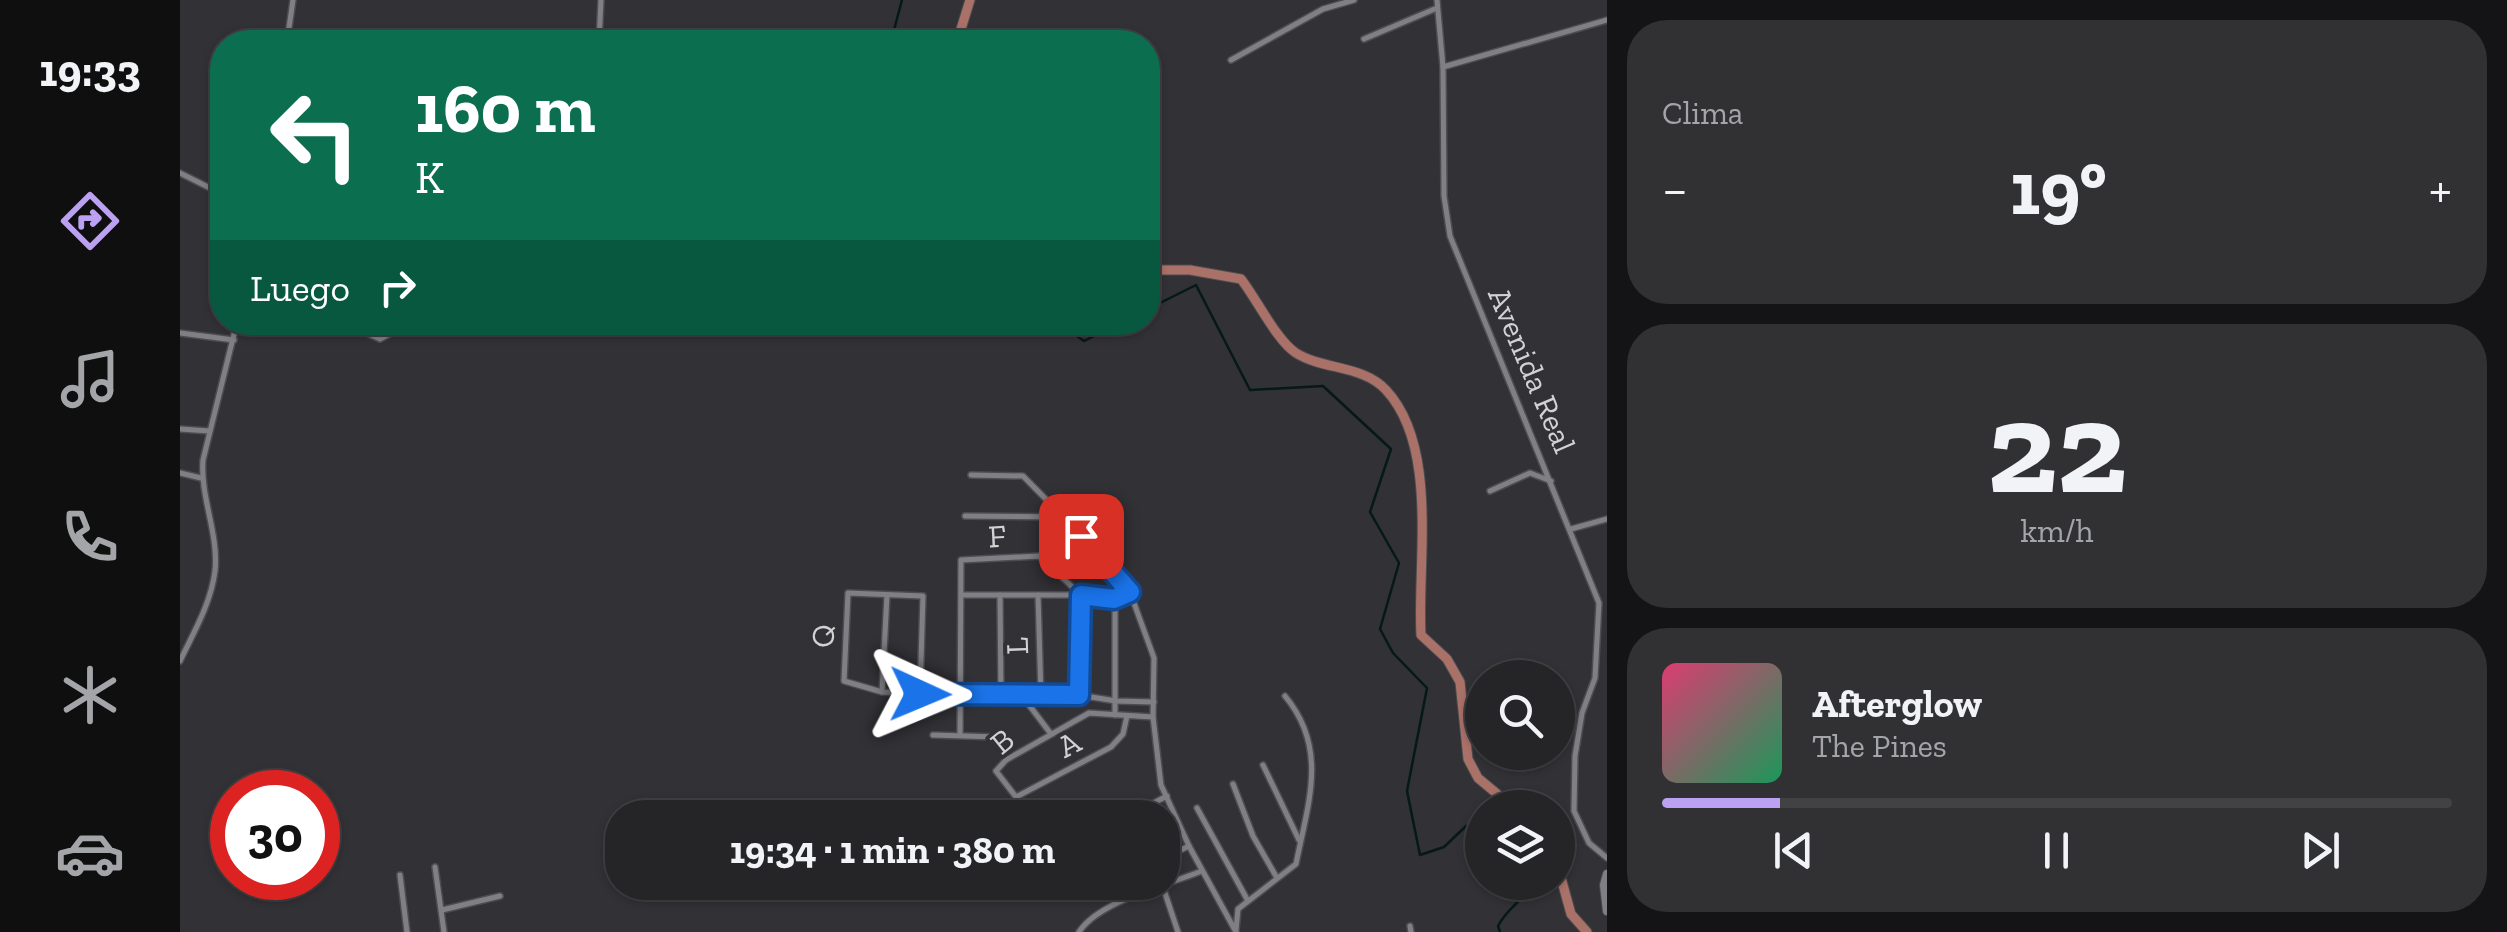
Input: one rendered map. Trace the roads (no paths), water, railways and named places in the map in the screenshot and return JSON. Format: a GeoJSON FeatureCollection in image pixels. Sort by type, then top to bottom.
{"type":"FeatureCollection","features":[{"type":"Feature","properties":{"kind":"main road"},"geometry":{"type":"LineString","coordinates":[[961,30],[970,0]]}},
{"type":"Feature","properties":{"kind":"main road"},"geometry":{"type":"LineString","coordinates":[[1160,270],[1190,270],[1241,279],[1293,352],[1356,372],[1386,389],[1416,446],[1421,635],[1447,660],[1460,682],[1468,759],[1478,778],[1492,790]]}},
{"type":"Feature","properties":{"kind":"main road"},"geometry":{"type":"LineString","coordinates":[[1567,900],[1571,914],[1587,932]]}},
{"type":"Feature","properties":{"kind":"street"},"geometry":{"type":"LineString","coordinates":[[288,30],[292,0]]}},
{"type":"Feature","properties":{"kind":"street"},"geometry":{"type":"LineString","coordinates":[[600,30],[601,0]]}},
{"type":"Feature","properties":{"kind":"street"},"geometry":{"type":"LineString","coordinates":[[1231,60],[1322,9],[1354,0]]}},
{"type":"Feature","properties":{"kind":"street"},"geometry":{"type":"LineString","coordinates":[[1364,39],[1437,4]]}},
{"type":"Feature","properties":{"kind":"street","name":"Avenida Real"},"geometry":{"type":"LineString","coordinates":[[1437,4],[1443,66],[1444,196],[1450,236],[1599,602],[1595,678],[1582,713],[1575,756],[1574,811],[1589,843],[1607,858]]}},
{"type":"Feature","properties":{"kind":"street"},"geometry":{"type":"LineString","coordinates":[[1443,66],[1607,20]]}},
{"type":"Feature","properties":{"kind":"street"},"geometry":{"type":"LineString","coordinates":[[180,173],[210,188]]}},
{"type":"Feature","properties":{"kind":"street"},"geometry":{"type":"LineString","coordinates":[[180,332],[234,340]]}},
{"type":"Feature","properties":{"kind":"street"},"geometry":{"type":"LineString","coordinates":[[180,661],[207,604],[215,569],[201,478],[209,431],[235,335]]}},
{"type":"Feature","properties":{"kind":"street"},"geometry":{"type":"LineString","coordinates":[[180,428],[209,431]]}},
{"type":"Feature","properties":{"kind":"street"},"geometry":{"type":"LineString","coordinates":[[180,473],[201,478]]}},
{"type":"Feature","properties":{"kind":"street"},"geometry":{"type":"LineString","coordinates":[[1490,491],[1530,473],[1552,481]]}},
{"type":"Feature","properties":{"kind":"street"},"geometry":{"type":"LineString","coordinates":[[971,475],[1024,476],[1101,555],[1130,592],[1154,658],[1153,716],[1161,786],[1236,932]]}},
{"type":"Feature","properties":{"kind":"street"},"geometry":{"type":"LineString","coordinates":[[966,516],[1061,518]]}},
{"type":"Feature","properties":{"kind":"street"},"geometry":{"type":"LineString","coordinates":[[1570,529],[1607,519]]}},
{"type":"Feature","properties":{"kind":"street","name":"F"},"geometry":{"type":"LineString","coordinates":[[962,595],[960,560],[1040,556],[1081,595]]}},
{"type":"Feature","properties":{"kind":"street","name":"Q"},"geometry":{"type":"LineString","coordinates":[[882,692],[844,681],[848,592],[887,594]]}},
{"type":"Feature","properties":{"kind":"street"},"geometry":{"type":"LineString","coordinates":[[960,735],[962,595],[1081,595],[1114,599],[1130,592]]}},
{"type":"Feature","properties":{"kind":"street"},"geometry":{"type":"LineString","coordinates":[[920,694],[923,596],[887,594],[882,692],[920,694],[1023,697],[1079,695],[1116,702],[1154,702]]}},
{"type":"Feature","properties":{"kind":"street"},"geometry":{"type":"LineString","coordinates":[[1000,595],[1001,696]]}},
{"type":"Feature","properties":{"kind":"street","name":"L"},"geometry":{"type":"LineString","coordinates":[[1038,595],[1041,696]]}},
{"type":"Feature","properties":{"kind":"street"},"geometry":{"type":"LineString","coordinates":[[1079,695],[1081,595]]}},
{"type":"Feature","properties":{"kind":"street"},"geometry":{"type":"LineString","coordinates":[[1114,599],[1115,716]]}},
{"type":"Feature","properties":{"kind":"street"},"geometry":{"type":"LineString","coordinates":[[1236,932],[1238,909],[1296,864],[1314,782],[1302,716],[1285,696]]}},
{"type":"Feature","properties":{"kind":"street"},"geometry":{"type":"LineString","coordinates":[[1023,697],[1051,734]]}},
{"type":"Feature","properties":{"kind":"street","name":"B"},"geometry":{"type":"LineString","coordinates":[[1016,796],[996,771],[1006,760],[1089,713],[1153,716]]}},
{"type":"Feature","properties":{"kind":"street","name":"A"},"geometry":{"type":"LineString","coordinates":[[1016,796],[1111,747],[1123,734],[1127,716]]}},
{"type":"Feature","properties":{"kind":"street"},"geometry":{"type":"LineString","coordinates":[[933,735],[1004,740],[1006,760]]}},
{"type":"Feature","properties":{"kind":"street"},"geometry":{"type":"LineString","coordinates":[[1262,765],[1300,843]]}},
{"type":"Feature","properties":{"kind":"street"},"geometry":{"type":"LineString","coordinates":[[1233,784],[1253,836],[1277,878]]}},
{"type":"Feature","properties":{"kind":"street"},"geometry":{"type":"LineString","coordinates":[[1159,800],[1166,796]]}},
{"type":"Feature","properties":{"kind":"street"},"geometry":{"type":"LineString","coordinates":[[1197,808],[1248,901]]}},
{"type":"Feature","properties":{"kind":"street"},"geometry":{"type":"LineString","coordinates":[[1180,850],[1189,846]]}},
{"type":"Feature","properties":{"kind":"street"},"geometry":{"type":"LineString","coordinates":[[435,866],[444,932]]}},
{"type":"Feature","properties":{"kind":"street"},"geometry":{"type":"LineString","coordinates":[[1180,880],[1202,871]]}},
{"type":"Feature","properties":{"kind":"street"},"geometry":{"type":"LineString","coordinates":[[1607,874],[1607,912]]}},
{"type":"Feature","properties":{"kind":"street"},"geometry":{"type":"LineString","coordinates":[[400,875],[407,932]]}},
{"type":"Feature","properties":{"kind":"street"},"geometry":{"type":"LineString","coordinates":[[442,910],[500,896]]}},
{"type":"Feature","properties":{"kind":"street"},"geometry":{"type":"LineString","coordinates":[[1079,932],[1087,920],[1127,900]]}},
{"type":"Feature","properties":{"kind":"street"},"geometry":{"type":"LineString","coordinates":[[1167,900],[1178,932]]}},
{"type":"Feature","properties":{"kind":"waterway"},"geometry":{"type":"LineString","coordinates":[[894,30],[902,0]]}},
{"type":"Feature","properties":{"kind":"waterway"},"geometry":{"type":"LineString","coordinates":[[1160,303],[1196,285],[1250,390],[1323,386],[1391,449],[1370,512],[1399,563],[1380,629],[1393,653],[1427,688],[1407,791],[1420,855],[1444,847],[1465,827]]}},
{"type":"Feature","properties":{"kind":"waterway"},"geometry":{"type":"LineString","coordinates":[[1075,335],[1084,341],[1096,335]]}},
{"type":"Feature","properties":{"kind":"waterway"},"geometry":{"type":"LineString","coordinates":[[1500,932],[1501,920],[1519,900]]}}]}
